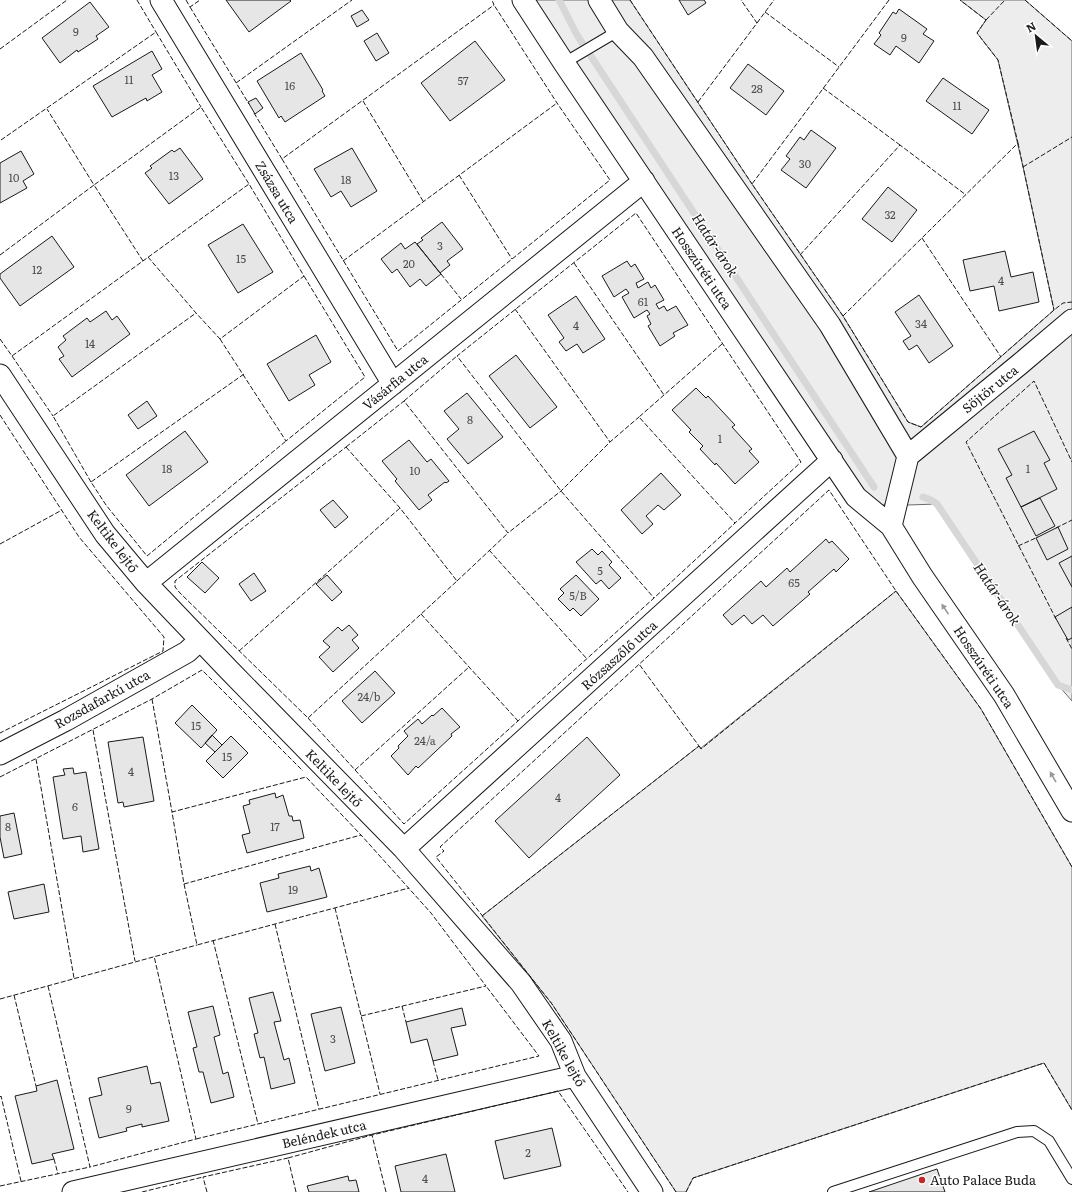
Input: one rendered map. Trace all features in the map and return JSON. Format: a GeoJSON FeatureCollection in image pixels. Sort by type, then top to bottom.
{"type":"FeatureCollection","features":[{"type":"Feature","properties":{"kind":"street","name":"Zsázsa utca"},"geometry":{"type":"LineString","coordinates":[[161,0],[393,384]]}},
{"type":"Feature","properties":{"kind":"street","name":"Hosszúréti utca"},"geometry":{"type":"LineString","coordinates":[[523,0],[564,64],[856,497],[891,526],[922,576],[1004,695],[1072,811]]}},
{"type":"Feature","properties":{"kind":"street"},"geometry":{"type":"LineString","coordinates":[[598,0],[618,31],[643,57],[830,325],[908,456],[891,526]]}},
{"type":"Feature","properties":{"kind":"street","name":"Vásárfia utca"},"geometry":{"type":"LineString","coordinates":[[146,583],[644,182]]}},
{"type":"Feature","properties":{"kind":"street","name":"Söjtör utca"},"geometry":{"type":"LineString","coordinates":[[908,456],[1009,374],[1072,320]]}},
{"type":"Feature","properties":{"kind":"street","name":"Keltike lejtő"},"geometry":{"type":"LineString","coordinates":[[0,375],[105,534],[146,583],[404,849],[521,983],[561,1041],[575,1076],[652,1192]]}},
{"type":"Feature","properties":{"kind":"street","name":"Rózsaszőlő utca"},"geometry":{"type":"LineString","coordinates":[[404,849],[832,460]]}},
{"type":"Feature","properties":{"kind":"street","name":"Rozsdafarkú utca"},"geometry":{"type":"LineString","coordinates":[[0,754],[66,720],[187,652],[200,640]]}},
{"type":"Feature","properties":{"kind":"street","name":"Beléndek utca"},"geometry":{"type":"LineString","coordinates":[[73,1192],[575,1076]]}},
{"type":"Feature","properties":{"kind":"lane"},"geometry":{"type":"LineString","coordinates":[[564,64],[618,31]]}},
{"type":"Feature","properties":{"kind":"lane"},"geometry":{"type":"LineString","coordinates":[[832,1192],[1017,1132],[1034,1131],[1049,1141],[1072,1179]]}},
{"type":"Feature","properties":{"kind":"shaded area"},"geometry":{"type":"Polygon","coordinates":[[[534,0],[630,0],[752,184],[843,316],[908,422],[921,427],[1054,310],[998,60],[977,33],[986,20],[960,0],[1025,0],[1072,41],[1072,701],[1058,685],[937,504],[884,504],[882,509],[876,510],[534,0]]]}},
{"type":"Feature","properties":{"kind":"shaded area"},"geometry":{"type":"Polygon","coordinates":[[[896,591],[981,709],[1072,867],[1072,1110],[1044,1063],[693,1178],[686,1192],[676,1192],[552,1004],[482,916],[699,746],[701,748],[896,591]]]}},
{"type":"Feature","properties":{"kind":"building"},"geometry":{"type":"Polygon","coordinates":[[[226,0],[290,0],[291,1],[249,32],[226,0]]]}},
{"type":"Feature","properties":{"kind":"building"},"geometry":{"type":"Polygon","coordinates":[[[679,0],[704,0],[706,3],[688,15],[679,0]]]}},
{"type":"Feature","properties":{"kind":"building"},"geometry":{"type":"Polygon","coordinates":[[[90,2],[109,27],[96,36],[98,39],[78,52],[77,50],[60,63],[42,38],[90,2]]]}},
{"type":"Feature","properties":{"kind":"building"},"geometry":{"type":"Polygon","coordinates":[[[899,9],[927,29],[923,34],[934,41],[919,63],[896,46],[890,55],[874,44],[881,35],[879,33],[893,12],[896,14],[899,9]]]}},
{"type":"Feature","properties":{"kind":"building"},"geometry":{"type":"Polygon","coordinates":[[[362,10],[369,20],[357,27],[351,16],[362,10]]]}},
{"type":"Feature","properties":{"kind":"building"},"geometry":{"type":"Polygon","coordinates":[[[377,33],[389,53],[376,61],[364,41],[377,33]]]}},
{"type":"Feature","properties":{"kind":"building"},"geometry":{"type":"Polygon","coordinates":[[[475,41],[505,80],[450,121],[421,83],[475,41]]]}},
{"type":"Feature","properties":{"kind":"building"},"geometry":{"type":"Polygon","coordinates":[[[152,51],[162,69],[152,75],[162,92],[147,101],[146,98],[112,117],[93,86],[152,51]]]}},
{"type":"Feature","properties":{"kind":"building"},"geometry":{"type":"Polygon","coordinates":[[[301,53],[325,96],[285,122],[281,116],[279,118],[257,81],[301,53]]]}},
{"type":"Feature","properties":{"kind":"building"},"geometry":{"type":"Polygon","coordinates":[[[748,64],[784,91],[766,115],[730,88],[748,64]]]}},
{"type":"Feature","properties":{"kind":"building"},"geometry":{"type":"Polygon","coordinates":[[[943,78],[989,110],[972,134],[926,101],[943,78]]]}},
{"type":"Feature","properties":{"kind":"building"},"geometry":{"type":"Polygon","coordinates":[[[256,98],[263,108],[255,114],[248,102],[256,98]]]}},
{"type":"Feature","properties":{"kind":"building"},"geometry":{"type":"Polygon","coordinates":[[[811,130],[836,148],[806,188],[781,170],[790,159],[786,156],[800,137],[804,140],[811,130]]]}},
{"type":"Feature","properties":{"kind":"building"},"geometry":{"type":"Polygon","coordinates":[[[180,148],[203,179],[169,204],[145,173],[152,168],[150,166],[172,150],[174,152],[180,148]]]}},
{"type":"Feature","properties":{"kind":"building"},"geometry":{"type":"Polygon","coordinates":[[[352,148],[377,191],[351,207],[341,191],[331,197],[314,169],[352,148]]]}},
{"type":"Feature","properties":{"kind":"building"},"geometry":{"type":"Polygon","coordinates":[[[21,151],[34,174],[23,181],[27,188],[0,203],[0,163],[21,151]]]}},
{"type":"Feature","properties":{"kind":"building"},"geometry":{"type":"Polygon","coordinates":[[[888,187],[917,210],[892,242],[862,219],[888,187]]]}},
{"type":"Feature","properties":{"kind":"building"},"geometry":{"type":"Polygon","coordinates":[[[442,222],[463,249],[447,261],[450,265],[440,273],[417,244],[423,240],[421,238],[442,222]]]}},
{"type":"Feature","properties":{"kind":"building"},"geometry":{"type":"Polygon","coordinates":[[[243,224],[273,272],[238,293],[208,245],[243,224]]]}},
{"type":"Feature","properties":{"kind":"building"},"geometry":{"type":"Polygon","coordinates":[[[52,236],[74,267],[20,306],[0,278],[0,274],[52,236]]]}},
{"type":"Feature","properties":{"kind":"building"},"geometry":{"type":"Polygon","coordinates":[[[415,242],[441,274],[426,286],[420,279],[410,287],[397,269],[392,273],[381,259],[401,243],[405,249],[415,242]]]}},
{"type":"Feature","properties":{"kind":"building"},"geometry":{"type":"Polygon","coordinates":[[[1005,251],[1011,277],[1033,272],[1039,302],[999,311],[994,286],[970,291],[963,260],[1005,251]]]}},
{"type":"Feature","properties":{"kind":"building"},"geometry":{"type":"Polygon","coordinates":[[[627,261],[631,267],[635,264],[644,279],[636,283],[638,288],[648,282],[651,288],[655,285],[664,300],[656,304],[659,309],[664,306],[667,311],[676,306],[688,325],[673,333],[675,336],[660,346],[648,326],[651,324],[647,316],[650,314],[647,310],[634,318],[622,297],[629,293],[626,289],[614,297],[602,276],[627,261]]]}},
{"type":"Feature","properties":{"kind":"building"},"geometry":{"type":"Polygon","coordinates":[[[919,295],[953,346],[929,363],[917,345],[909,350],[903,341],[911,336],[895,312],[919,295]]]}},
{"type":"Feature","properties":{"kind":"building"},"geometry":{"type":"Polygon","coordinates":[[[576,296],[605,339],[583,353],[577,344],[566,351],[559,342],[564,338],[548,315],[576,296]]]}},
{"type":"Feature","properties":{"kind":"building"},"geometry":{"type":"Polygon","coordinates":[[[106,311],[112,320],[117,316],[130,334],[72,377],[59,359],[64,356],[58,347],[66,340],[63,336],[87,318],[90,322],[106,311]]]}},
{"type":"Feature","properties":{"kind":"building"},"geometry":{"type":"Polygon","coordinates":[[[316,335],[331,362],[309,375],[315,385],[289,401],[267,364],[316,335]]]}},
{"type":"Feature","properties":{"kind":"building"},"geometry":{"type":"Polygon","coordinates":[[[516,355],[557,407],[530,428],[489,376],[516,355]]]}},
{"type":"Feature","properties":{"kind":"building"},"geometry":{"type":"Polygon","coordinates":[[[696,388],[706,398],[708,396],[735,425],[732,427],[752,449],[749,451],[759,462],[735,484],[716,463],[715,465],[700,449],[703,446],[689,432],[691,430],[672,410],[696,388]]]}},
{"type":"Feature","properties":{"kind":"building"},"geometry":{"type":"Polygon","coordinates":[[[467,393],[503,437],[468,464],[447,439],[459,429],[444,411],[467,393]]]}},
{"type":"Feature","properties":{"kind":"building"},"geometry":{"type":"Polygon","coordinates":[[[147,401],[157,416],[138,429],[128,415],[147,401]]]}},
{"type":"Feature","properties":{"kind":"building"},"geometry":{"type":"Polygon","coordinates":[[[185,431],[208,462],[149,506],[126,475],[185,431]]]}},
{"type":"Feature","properties":{"kind":"building"},"geometry":{"type":"Polygon","coordinates":[[[1034,431],[1050,460],[1044,463],[1057,489],[1021,507],[1006,478],[1012,475],[998,449],[1034,431]]]}},
{"type":"Feature","properties":{"kind":"building"},"geometry":{"type":"Polygon","coordinates":[[[409,440],[427,462],[431,459],[449,481],[446,483],[445,482],[428,495],[432,500],[419,510],[395,481],[397,479],[382,461],[409,440]]]}},
{"type":"Feature","properties":{"kind":"building"},"geometry":{"type":"Polygon","coordinates":[[[661,473],[681,495],[664,510],[658,505],[646,516],[653,524],[642,534],[621,510],[661,473]]]}},
{"type":"Feature","properties":{"kind":"building"},"geometry":{"type":"Polygon","coordinates":[[[1040,498],[1055,526],[1036,536],[1021,507],[1040,498]]]}},
{"type":"Feature","properties":{"kind":"building"},"geometry":{"type":"Polygon","coordinates":[[[333,500],[348,517],[335,528],[320,510],[333,500]]]}},
{"type":"Feature","properties":{"kind":"building"},"geometry":{"type":"Polygon","coordinates":[[[1058,527],[1068,549],[1047,560],[1036,538],[1058,527]]]}},
{"type":"Feature","properties":{"kind":"building"},"geometry":{"type":"Polygon","coordinates":[[[826,539],[829,543],[832,541],[849,559],[836,572],[834,569],[808,592],[810,594],[773,626],[763,615],[752,624],[744,615],[732,625],[723,615],[761,581],[766,587],[787,568],[790,572],[826,539]]]}},
{"type":"Feature","properties":{"kind":"building"},"geometry":{"type":"Polygon","coordinates":[[[592,549],[598,555],[602,551],[612,562],[609,565],[621,578],[609,589],[601,580],[596,584],[576,562],[592,549]]]}},
{"type":"Feature","properties":{"kind":"building"},"geometry":{"type":"Polygon","coordinates":[[[1072,556],[1072,587],[1059,563],[1072,556]]]}},
{"type":"Feature","properties":{"kind":"building"},"geometry":{"type":"Polygon","coordinates":[[[202,562],[219,578],[205,593],[187,577],[202,562]]]}},
{"type":"Feature","properties":{"kind":"building"},"geometry":{"type":"Polygon","coordinates":[[[254,573],[266,591],[251,601],[239,584],[254,573]]]}},
{"type":"Feature","properties":{"kind":"building"},"geometry":{"type":"Polygon","coordinates":[[[327,575],[342,592],[332,601],[316,584],[327,575]]]}},
{"type":"Feature","properties":{"kind":"building"},"geometry":{"type":"Polygon","coordinates":[[[576,575],[599,599],[581,616],[573,608],[570,611],[558,599],[564,593],[560,589],[576,575]]]}},
{"type":"Feature","properties":{"kind":"building"},"geometry":{"type":"Polygon","coordinates":[[[1072,607],[1072,638],[1068,640],[1055,617],[1072,607]]]}},
{"type":"Feature","properties":{"kind":"building"},"geometry":{"type":"Polygon","coordinates":[[[349,625],[358,635],[352,640],[359,648],[333,672],[319,657],[330,647],[323,641],[338,627],[342,631],[349,625]]]}},
{"type":"Feature","properties":{"kind":"building"},"geometry":{"type":"Polygon","coordinates":[[[375,671],[395,693],[362,723],[342,701],[375,671]]]}},
{"type":"Feature","properties":{"kind":"building"},"geometry":{"type":"Polygon","coordinates":[[[192,705],[217,730],[201,748],[175,723],[192,705]]]}},
{"type":"Feature","properties":{"kind":"building"},"geometry":{"type":"Polygon","coordinates":[[[442,708],[460,727],[451,734],[452,736],[418,768],[416,766],[408,775],[391,756],[408,736],[404,731],[418,719],[422,724],[442,708]]]}},
{"type":"Feature","properties":{"kind":"building"},"geometry":{"type":"Polygon","coordinates":[[[212,735],[222,745],[215,752],[205,743],[212,735]]]}},
{"type":"Feature","properties":{"kind":"building"},"geometry":{"type":"Polygon","coordinates":[[[231,736],[248,753],[223,778],[206,761],[231,736]]]}},
{"type":"Feature","properties":{"kind":"building"},"geometry":{"type":"Polygon","coordinates":[[[143,737],[154,801],[124,807],[123,802],[118,803],[108,742],[143,737]]]}},
{"type":"Feature","properties":{"kind":"building"},"geometry":{"type":"Polygon","coordinates":[[[587,737],[620,775],[529,858],[495,821],[587,737]]]}},
{"type":"Feature","properties":{"kind":"building"},"geometry":{"type":"Polygon","coordinates":[[[73,768],[74,774],[86,772],[99,849],[83,852],[81,836],[63,839],[53,777],[65,775],[63,769],[73,768]]]}},
{"type":"Feature","properties":{"kind":"building"},"geometry":{"type":"Polygon","coordinates":[[[275,793],[276,798],[283,795],[289,816],[292,816],[293,821],[300,820],[304,838],[247,853],[242,835],[250,833],[243,806],[250,804],[249,800],[275,793]]]}},
{"type":"Feature","properties":{"kind":"building"},"geometry":{"type":"Polygon","coordinates":[[[14,813],[22,854],[4,858],[0,837],[0,816],[14,813]]]}},
{"type":"Feature","properties":{"kind":"building"},"geometry":{"type":"Polygon","coordinates":[[[310,866],[311,871],[319,868],[327,897],[267,912],[260,883],[279,878],[278,874],[310,866]]]}},
{"type":"Feature","properties":{"kind":"building"},"geometry":{"type":"Polygon","coordinates":[[[44,884],[49,912],[14,919],[8,892],[44,884]]]}},
{"type":"Feature","properties":{"kind":"building"},"geometry":{"type":"Polygon","coordinates":[[[273,992],[281,1021],[274,1022],[284,1060],[289,1058],[295,1083],[271,1089],[264,1057],[260,1058],[254,1034],[258,1033],[249,998],[273,992]]]}},
{"type":"Feature","properties":{"kind":"building"},"geometry":{"type":"Polygon","coordinates":[[[213,1006],[220,1035],[214,1037],[223,1074],[228,1072],[234,1097],[211,1103],[203,1072],[199,1072],[193,1048],[197,1047],[188,1012],[213,1006]]]}},
{"type":"Feature","properties":{"kind":"building"},"geometry":{"type":"Polygon","coordinates":[[[341,1007],[355,1063],[325,1071],[311,1014],[341,1007]]]}},
{"type":"Feature","properties":{"kind":"building"},"geometry":{"type":"Polygon","coordinates":[[[462,1008],[466,1025],[451,1028],[458,1055],[433,1061],[427,1039],[411,1043],[406,1022],[462,1008]]]}},
{"type":"Feature","properties":{"kind":"building"},"geometry":{"type":"Polygon","coordinates":[[[147,1066],[151,1084],[160,1082],[169,1121],[142,1127],[142,1124],[126,1128],[127,1131],[99,1138],[89,1098],[102,1095],[98,1078],[147,1066]]]}},
{"type":"Feature","properties":{"kind":"building"},"geometry":{"type":"Polygon","coordinates":[[[57,1080],[74,1149],[52,1154],[54,1159],[32,1164],[15,1096],[37,1091],[36,1086],[57,1080]]]}},
{"type":"Feature","properties":{"kind":"building"},"geometry":{"type":"Polygon","coordinates":[[[552,1128],[561,1166],[504,1179],[495,1141],[552,1128]]]}},
{"type":"Feature","properties":{"kind":"building"},"geometry":{"type":"Polygon","coordinates":[[[446,1154],[455,1192],[401,1192],[395,1166],[446,1154]]]}},
{"type":"Feature","properties":{"kind":"building","name":"Auto Palace Buda"},"geometry":{"type":"Polygon","coordinates":[[[937,1169],[945,1192],[869,1192],[937,1169]]]}},
{"type":"Feature","properties":{"kind":"building"},"geometry":{"type":"Polygon","coordinates":[[[348,1176],[349,1181],[356,1180],[359,1192],[309,1192],[307,1186],[348,1176]]]}},
{"type":"Feature","properties":{"kind":"waterway","name":"Határ-árok"},"geometry":{"type":"LineString","coordinates":[[559,0],[577,35],[874,487]]}},
{"type":"Feature","properties":{"kind":"waterway","name":"Határ-árok"},"geometry":{"type":"LineString","coordinates":[[923,497],[937,504],[1058,685],[1072,690]]}},
{"type":"Feature","properties":{"kind":"fence"},"geometry":{"type":"LineString","coordinates":[[0,49],[67,0]]}},
{"type":"Feature","properties":{"kind":"fence"},"geometry":{"type":"LineString","coordinates":[[137,0],[156,32]]}},
{"type":"Feature","properties":{"kind":"fence"},"geometry":{"type":"LineString","coordinates":[[186,0],[190,7],[200,0]]}},
{"type":"Feature","properties":{"kind":"fence"},"geometry":{"type":"LineString","coordinates":[[236,83],[352,0]]}},
{"type":"Feature","properties":{"kind":"fence"},"geometry":{"type":"LineString","coordinates":[[254,113],[282,159],[494,5],[492,0]]}},
{"type":"Feature","properties":{"kind":"fence"},"geometry":{"type":"LineString","coordinates":[[630,0],[752,184]]}},
{"type":"Feature","properties":{"kind":"fence"},"geometry":{"type":"LineString","coordinates":[[698,102],[757,23],[741,0]]}},
{"type":"Feature","properties":{"kind":"fence"},"geometry":{"type":"LineString","coordinates":[[757,23],[774,0]]}},
{"type":"Feature","properties":{"kind":"fence"},"geometry":{"type":"LineString","coordinates":[[889,0],[752,184],[843,316],[908,422],[921,427],[1054,310],[1063,303],[1072,302]]}},
{"type":"Feature","properties":{"kind":"fence"},"geometry":{"type":"LineString","coordinates":[[843,316],[1018,143],[998,60],[977,33],[986,20],[960,0]]}},
{"type":"Feature","properties":{"kind":"fence"},"geometry":{"type":"LineString","coordinates":[[986,20],[1005,0]]}},
{"type":"Feature","properties":{"kind":"fence"},"geometry":{"type":"LineString","coordinates":[[1025,0],[1072,41]]}},
{"type":"Feature","properties":{"kind":"fence"},"geometry":{"type":"LineString","coordinates":[[282,159],[398,351],[610,180],[557,103],[494,5]]}},
{"type":"Feature","properties":{"kind":"fence"},"geometry":{"type":"LineString","coordinates":[[190,7],[249,104]]}},
{"type":"Feature","properties":{"kind":"fence"},"geometry":{"type":"LineString","coordinates":[[765,12],[839,67]]}},
{"type":"Feature","properties":{"kind":"fence"},"geometry":{"type":"LineString","coordinates":[[1,140],[156,32],[201,107]]}},
{"type":"Feature","properties":{"kind":"fence"},"geometry":{"type":"LineString","coordinates":[[823,88],[900,145]]}},
{"type":"Feature","properties":{"kind":"fence"},"geometry":{"type":"LineString","coordinates":[[363,101],[423,201]]}},
{"type":"Feature","properties":{"kind":"fence"},"geometry":{"type":"LineString","coordinates":[[343,261],[557,103]]}},
{"type":"Feature","properties":{"kind":"fence"},"geometry":{"type":"LineString","coordinates":[[143,261],[94,185],[201,107],[249,184]]}},
{"type":"Feature","properties":{"kind":"fence"},"geometry":{"type":"LineString","coordinates":[[0,255],[94,185],[47,109]]}},
{"type":"Feature","properties":{"kind":"fence"},"geometry":{"type":"LineString","coordinates":[[1023,167],[1072,137]]}},
{"type":"Feature","properties":{"kind":"fence"},"geometry":{"type":"LineString","coordinates":[[1018,143],[1054,310]]}},
{"type":"Feature","properties":{"kind":"fence"},"geometry":{"type":"LineString","coordinates":[[800,255],[900,145],[966,195]]}},
{"type":"Feature","properties":{"kind":"fence"},"geometry":{"type":"LineString","coordinates":[[459,175],[512,259]]}},
{"type":"Feature","properties":{"kind":"fence"},"geometry":{"type":"LineString","coordinates":[[0,339],[12,356],[249,184],[304,276],[220,339],[196,313],[148,257]]}},
{"type":"Feature","properties":{"kind":"fence"},"geometry":{"type":"LineString","coordinates":[[308,718],[404,824],[654,598],[801,462],[636,213],[457,356],[561,491],[654,598]]}},
{"type":"Feature","properties":{"kind":"fence"},"geometry":{"type":"LineString","coordinates":[[922,238],[1001,357]]}},
{"type":"Feature","properties":{"kind":"fence"},"geometry":{"type":"LineString","coordinates":[[574,263],[664,395]]}},
{"type":"Feature","properties":{"kind":"fence"},"geometry":{"type":"LineString","coordinates":[[441,274],[461,299]]}},
{"type":"Feature","properties":{"kind":"fence"},"geometry":{"type":"LineString","coordinates":[[220,339],[286,441],[365,377],[304,276]]}},
{"type":"Feature","properties":{"kind":"fence"},"geometry":{"type":"LineString","coordinates":[[515,309],[610,442]]}},
{"type":"Feature","properties":{"kind":"fence"},"geometry":{"type":"LineString","coordinates":[[91,482],[53,416],[196,313]]}},
{"type":"Feature","properties":{"kind":"fence"},"geometry":{"type":"LineString","coordinates":[[722,344],[639,417],[735,523]]}},
{"type":"Feature","properties":{"kind":"fence"},"geometry":{"type":"LineString","coordinates":[[12,356],[53,416]]}},
{"type":"Feature","properties":{"kind":"fence"},"geometry":{"type":"LineString","coordinates":[[404,401],[457,356]]}},
{"type":"Feature","properties":{"kind":"fence"},"geometry":{"type":"LineString","coordinates":[[244,374],[91,482],[106,505],[147,556],[286,441]]}},
{"type":"Feature","properties":{"kind":"fence"},"geometry":{"type":"LineString","coordinates":[[1056,619],[966,442],[1034,381],[1072,462]]}},
{"type":"Feature","properties":{"kind":"fence"},"geometry":{"type":"LineString","coordinates":[[346,447],[404,401],[508,533],[561,491],[610,442],[639,417]]}},
{"type":"Feature","properties":{"kind":"fence"},"geometry":{"type":"LineString","coordinates":[[0,415],[79,537],[164,637],[163,651],[0,733]]}},
{"type":"Feature","properties":{"kind":"fence"},"geometry":{"type":"LineString","coordinates":[[346,447],[400,508],[457,581],[308,718],[180,593],[175,587],[175,581],[346,447]]}},
{"type":"Feature","properties":{"kind":"fence"},"geometry":{"type":"LineString","coordinates":[[676,1192],[552,1004],[436,857],[444,851],[440,847],[829,490],[896,591],[981,709],[1072,867]]}},
{"type":"Feature","properties":{"kind":"fence"},"geometry":{"type":"LineString","coordinates":[[239,651],[400,508]]}},
{"type":"Feature","properties":{"kind":"fence"},"geometry":{"type":"LineString","coordinates":[[0,544],[62,510]]}},
{"type":"Feature","properties":{"kind":"fence"},"geometry":{"type":"LineString","coordinates":[[1056,528],[1072,520]]}},
{"type":"Feature","properties":{"kind":"fence"},"geometry":{"type":"LineString","coordinates":[[457,581],[508,533]]}},
{"type":"Feature","properties":{"kind":"fence"},"geometry":{"type":"LineString","coordinates":[[1018,546],[1038,537]]}},
{"type":"Feature","properties":{"kind":"fence"},"geometry":{"type":"LineString","coordinates":[[489,550],[587,659]]}},
{"type":"Feature","properties":{"kind":"fence"},"geometry":{"type":"LineString","coordinates":[[699,746],[701,749],[896,591]]}},
{"type":"Feature","properties":{"kind":"fence"},"geometry":{"type":"LineString","coordinates":[[421,614],[518,721]]}},
{"type":"Feature","properties":{"kind":"fence"},"geometry":{"type":"LineString","coordinates":[[1066,638],[1072,649]]}},
{"type":"Feature","properties":{"kind":"fence"},"geometry":{"type":"LineString","coordinates":[[482,916],[699,746],[639,664]]}},
{"type":"Feature","properties":{"kind":"fence"},"geometry":{"type":"LineString","coordinates":[[355,770],[469,667]]}},
{"type":"Feature","properties":{"kind":"fence"},"geometry":{"type":"LineString","coordinates":[[0,777],[152,699],[202,670],[303,771]]}},
{"type":"Feature","properties":{"kind":"fence"},"geometry":{"type":"LineString","coordinates":[[152,699],[172,812]]}},
{"type":"Feature","properties":{"kind":"fence"},"geometry":{"type":"LineString","coordinates":[[93,730],[135,961]]}},
{"type":"Feature","properties":{"kind":"fence"},"geometry":{"type":"LineString","coordinates":[[36,759],[74,978]]}},
{"type":"Feature","properties":{"kind":"fence"},"geometry":{"type":"LineString","coordinates":[[361,835],[184,884],[172,812],[306,777],[361,835],[431,913],[486,986],[361,1016]]}},
{"type":"Feature","properties":{"kind":"fence"},"geometry":{"type":"LineString","coordinates":[[184,884],[197,945],[409,888]]}},
{"type":"Feature","properties":{"kind":"fence"},"geometry":{"type":"LineString","coordinates":[[335,908],[380,1094]]}},
{"type":"Feature","properties":{"kind":"fence"},"geometry":{"type":"LineString","coordinates":[[275,924],[319,1109]]}},
{"type":"Feature","properties":{"kind":"fence"},"geometry":{"type":"LineString","coordinates":[[213,940],[258,1124]]}},
{"type":"Feature","properties":{"kind":"fence"},"geometry":{"type":"LineString","coordinates":[[0,999],[197,945]]}},
{"type":"Feature","properties":{"kind":"fence"},"geometry":{"type":"LineString","coordinates":[[48,986],[90,1167],[196,1139],[154,956]]}},
{"type":"Feature","properties":{"kind":"fence"},"geometry":{"type":"LineString","coordinates":[[196,1139],[539,1056],[486,986]]}},
{"type":"Feature","properties":{"kind":"fence"},"geometry":{"type":"LineString","coordinates":[[14,995],[36,1086]]}},
{"type":"Feature","properties":{"kind":"fence"},"geometry":{"type":"LineString","coordinates":[[402,1006],[406,1022]]}},
{"type":"Feature","properties":{"kind":"fence"},"geometry":{"type":"LineString","coordinates":[[433,1061],[438,1080]]}},
{"type":"Feature","properties":{"kind":"fence"},"geometry":{"type":"LineString","coordinates":[[686,1192],[693,1178],[1044,1063],[1072,1110]]}},
{"type":"Feature","properties":{"kind":"fence"},"geometry":{"type":"LineString","coordinates":[[386,1192],[372,1135],[558,1091],[628,1192]]}},
{"type":"Feature","properties":{"kind":"fence"},"geometry":{"type":"LineString","coordinates":[[0,1097],[1,1096],[21,1181]]}},
{"type":"Feature","properties":{"kind":"fence"},"geometry":{"type":"LineString","coordinates":[[296,1192],[288,1158],[372,1135]]}},
{"type":"Feature","properties":{"kind":"fence"},"geometry":{"type":"LineString","coordinates":[[207,1192],[203,1177],[288,1158]]}},
{"type":"Feature","properties":{"kind":"fence"},"geometry":{"type":"LineString","coordinates":[[54,1159],[58,1174]]}},
{"type":"Feature","properties":{"kind":"fence"},"geometry":{"type":"LineString","coordinates":[[0,1186],[90,1167]]}},
{"type":"Feature","properties":{"kind":"fence"},"geometry":{"type":"LineString","coordinates":[[142,1192],[203,1177]]}},
{"type":"Feature","properties":{"kind":"place","name":"Auto Palace Buda"},"geometry":{"type":"Point","coordinates":[922,1180]}}]}
